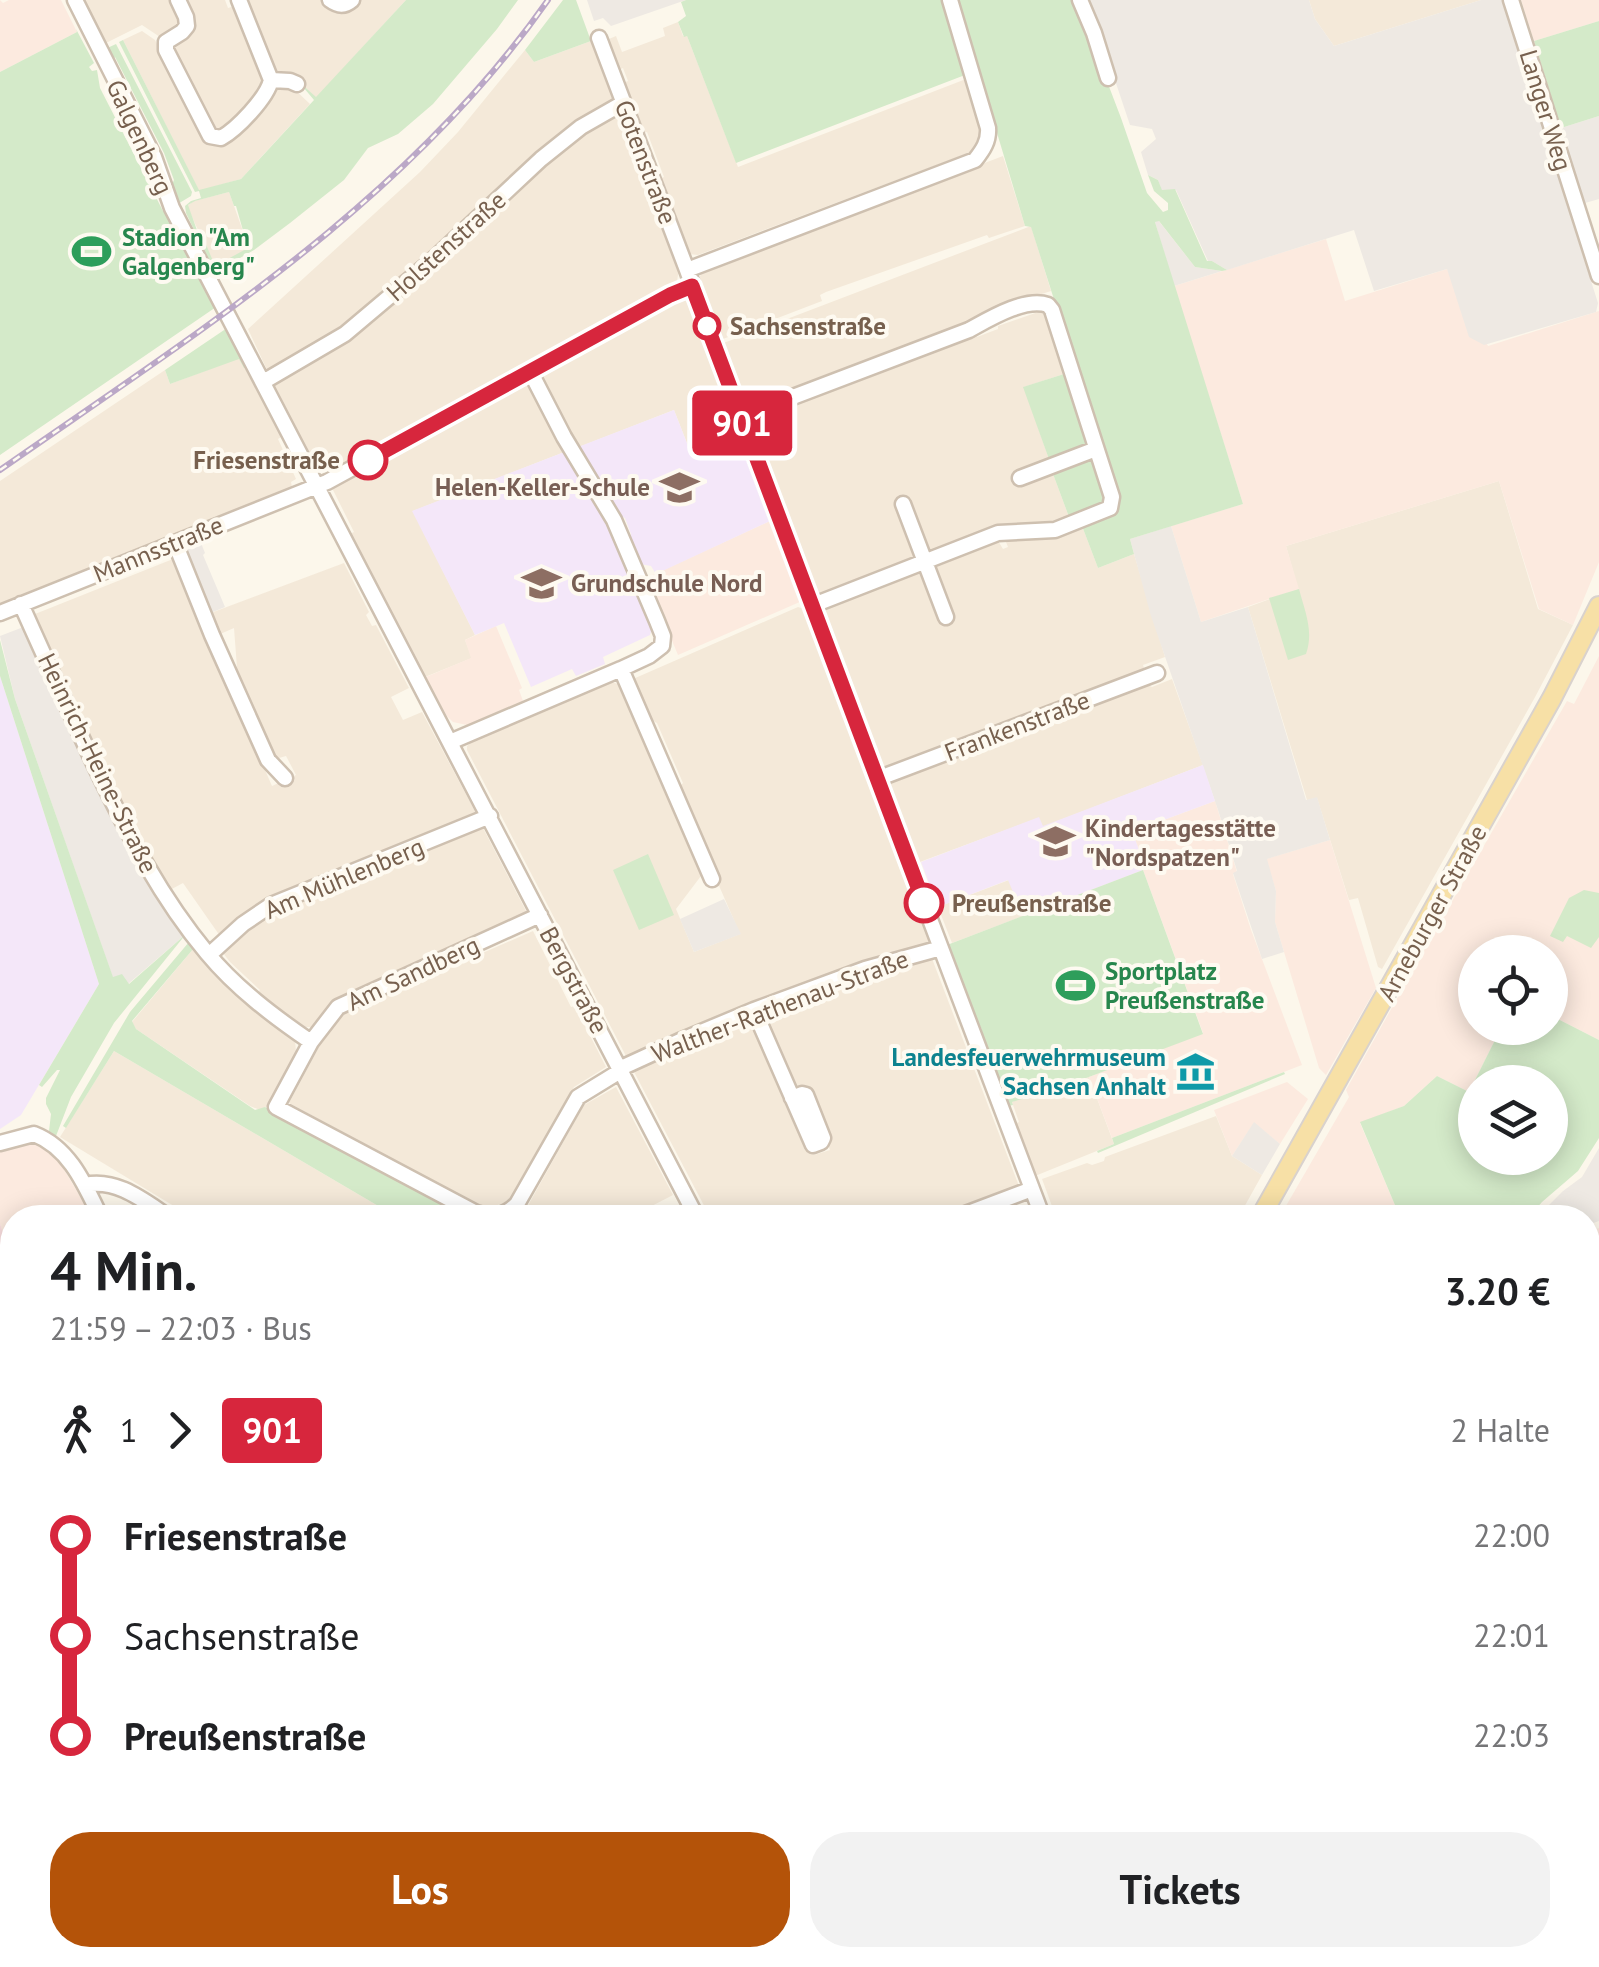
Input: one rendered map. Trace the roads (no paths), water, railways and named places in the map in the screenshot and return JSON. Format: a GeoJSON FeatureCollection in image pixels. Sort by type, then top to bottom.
{"type":"FeatureCollection","features":[{"type":"Feature","properties":{"kind":"main road","name":"Arneburger Straße"},"geometry":{"type":"LineString","coordinates":[[1267,1205],[1543,715],[1599,606]]}},
{"type":"Feature","properties":{"kind":"street","name":"Galgenberg"},"geometry":{"type":"LineString","coordinates":[[75,0],[154,156],[172,208],[317,487]]}},
{"type":"Feature","properties":{"kind":"street"},"geometry":{"type":"LineString","coordinates":[[178,0],[187,26],[166,42],[166,50],[210,136],[222,138],[267,93],[270,80],[238,0]]}},
{"type":"Feature","properties":{"kind":"street"},"geometry":{"type":"LineString","coordinates":[[330,0],[344,5],[352,0]]}},
{"type":"Feature","properties":{"kind":"street"},"geometry":{"type":"LineString","coordinates":[[317,487],[530,371],[689,278],[975,160],[983,150],[988,128],[950,0]]}},
{"type":"Feature","properties":{"kind":"street"},"geometry":{"type":"LineString","coordinates":[[1080,0],[1108,78]]}},
{"type":"Feature","properties":{"kind":"street","name":"Langer Weg"},"geometry":{"type":"LineString","coordinates":[[1512,0],[1599,276]]}},
{"type":"Feature","properties":{"kind":"street","name":"Gotenstraße"},"geometry":{"type":"LineString","coordinates":[[600,38],[689,278]]}},
{"type":"Feature","properties":{"kind":"street"},"geometry":{"type":"LineString","coordinates":[[270,80],[297,84]]}},
{"type":"Feature","properties":{"kind":"street","name":"Holstenstraße"},"geometry":{"type":"LineString","coordinates":[[264,382],[335,342],[434,259],[540,159],[623,103]]}},
{"type":"Feature","properties":{"kind":"street"},"geometry":{"type":"LineString","coordinates":[[689,278],[1038,1205]]}},
{"type":"Feature","properties":{"kind":"street"},"geometry":{"type":"LineString","coordinates":[[740,417],[1034,302],[1052,310],[1112,497],[1110,508],[1049,532],[998,533],[812,606]]}},
{"type":"Feature","properties":{"kind":"street"},"geometry":{"type":"LineString","coordinates":[[450,742],[621,668],[662,646],[662,636],[614,520],[530,371]]}},
{"type":"Feature","properties":{"kind":"street"},"geometry":{"type":"LineString","coordinates":[[1020,478],[1096,449]]}},
{"type":"Feature","properties":{"kind":"street","name":"Mannsstraße"},"geometry":{"type":"LineString","coordinates":[[0,613],[317,487]]}},
{"type":"Feature","properties":{"kind":"street","name":"Bergstraße"},"geometry":{"type":"LineString","coordinates":[[317,487],[691,1205]]}},
{"type":"Feature","properties":{"kind":"street"},"geometry":{"type":"LineString","coordinates":[[903,504],[946,617]]}},
{"type":"Feature","properties":{"kind":"street"},"geometry":{"type":"LineString","coordinates":[[175,543],[268,760],[285,778]]}},
{"type":"Feature","properties":{"kind":"street","name":"Heinrich-Heine-Straße"},"geometry":{"type":"LineString","coordinates":[[22,604],[130,836],[174,909],[208,955],[244,990],[311,1042]]}},
{"type":"Feature","properties":{"kind":"street"},"geometry":{"type":"LineString","coordinates":[[621,668],[712,879]]}},
{"type":"Feature","properties":{"kind":"street","name":"Frankenstraße"},"geometry":{"type":"LineString","coordinates":[[877,778],[1157,673]]}},
{"type":"Feature","properties":{"kind":"street","name":"Am Mühlenberg"},"geometry":{"type":"LineString","coordinates":[[208,955],[243,924],[272,906],[490,816]]}},
{"type":"Feature","properties":{"kind":"street","name":"Am Sandberg"},"geometry":{"type":"LineString","coordinates":[[276,1107],[311,1042],[328,1017],[345,1002],[540,915]]}},
{"type":"Feature","properties":{"kind":"street","name":"Walther-Rathenau-Straße"},"geometry":{"type":"LineString","coordinates":[[516,1205],[578,1096],[621,1069],[754,1010],[865,969],[941,948]]}},
{"type":"Feature","properties":{"kind":"street"},"geometry":{"type":"LineString","coordinates":[[754,1010],[792,1098]]}},
{"type":"Feature","properties":{"kind":"street","name":"Walther-Rathenau-Straße"},"geometry":{"type":"LineString","coordinates":[[276,1107],[461,1205]]}},
{"type":"Feature","properties":{"kind":"street"},"geometry":{"type":"LineString","coordinates":[[0,1143],[39,1136],[66,1156],[94,1205]]}},
{"type":"Feature","properties":{"kind":"street"},"geometry":{"type":"LineString","coordinates":[[84,1185],[107,1183],[150,1205]]}},
{"type":"Feature","properties":{"kind":"street"},"geometry":{"type":"LineString","coordinates":[[988,1205],[1032,1188]]}},
{"type":"Feature","properties":{"kind":"railway"},"geometry":{"type":"LineString","coordinates":[[0,470],[223,314],[365,201],[431,139],[492,73],[548,0]]}},
{"type":"Feature","properties":{"kind":"place","name":"Stadion \"Am Galgenberg\""},"geometry":{"type":"Point","coordinates":[92,251]}},
{"type":"Feature","properties":{"kind":"place","name":"Sachsenstraße"},"geometry":{"type":"Point","coordinates":[707,326]}},
{"type":"Feature","properties":{"kind":"place","name":"Friesenstraße"},"geometry":{"type":"Point","coordinates":[368,460]}},
{"type":"Feature","properties":{"kind":"place","name":"Helen-Keller-Schule"},"geometry":{"type":"Point","coordinates":[680,487]}},
{"type":"Feature","properties":{"kind":"place","name":"Grundschule Nord"},"geometry":{"type":"Point","coordinates":[541,583]}},
{"type":"Feature","properties":{"kind":"place","name":"Kindertagesstätte \"Nordspatzen\""},"geometry":{"type":"Point","coordinates":[1055,842]}},
{"type":"Feature","properties":{"kind":"place","name":"Preußenstraße"},"geometry":{"type":"Point","coordinates":[924,903]}},
{"type":"Feature","properties":{"kind":"place","name":"Sportplatz Preußenstraße"},"geometry":{"type":"Point","coordinates":[1075,985]}},
{"type":"Feature","properties":{"kind":"place","name":"Landesfeuerwehrmuseum Sachsen Anhalt"},"geometry":{"type":"Point","coordinates":[1196,1071]}}]}
